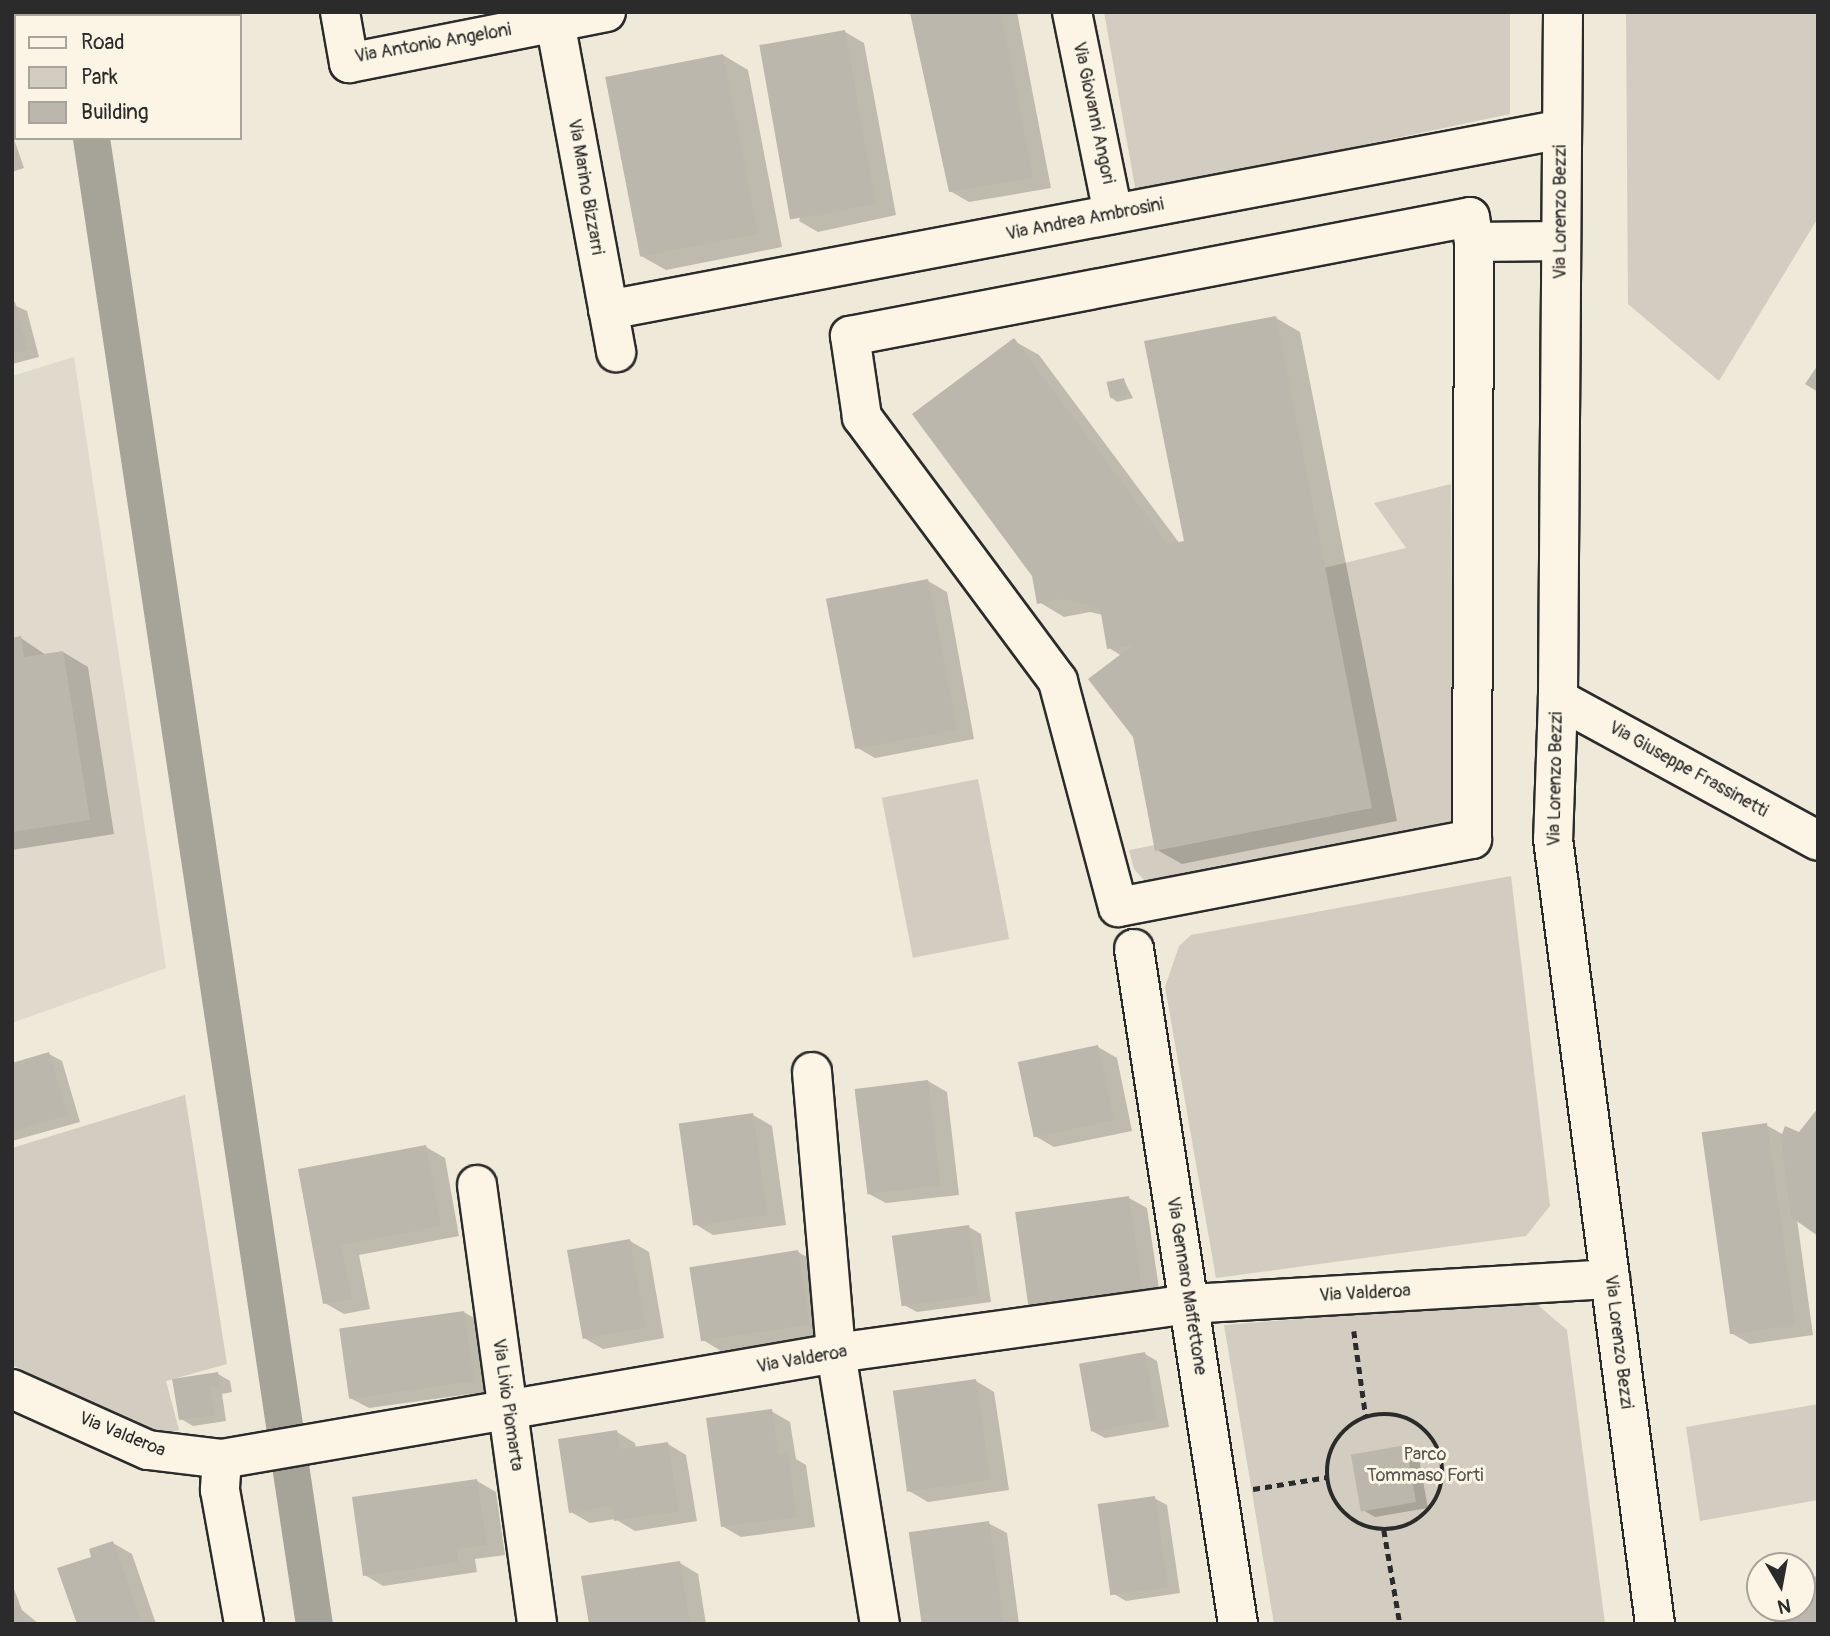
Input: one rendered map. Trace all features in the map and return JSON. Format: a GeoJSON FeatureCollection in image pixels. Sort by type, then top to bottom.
{"type":"FeatureCollection","features":[{"type":"Feature","properties":{"kind":"street","name":"Via Antonio Angeloni"},"geometry":{"type":"LineString","coordinates":[[340,12],[349,63],[606,12]]}},
{"type":"Feature","properties":{"kind":"street","name":"Via Giovanni Angori"},"geometry":{"type":"LineString","coordinates":[[1072,12],[1114,214]]}},
{"type":"Feature","properties":{"kind":"street","name":"Via Lorenzo Bezzi"},"geometry":{"type":"LineString","coordinates":[[1563,12],[1558,699],[1553,839],[1655,1624]]}},
{"type":"Feature","properties":{"kind":"street","name":"Via Marino Bizzarri"},"geometry":{"type":"LineString","coordinates":[[555,22],[616,352]]}},
{"type":"Feature","properties":{"kind":"street","name":"Via Andrea Ambrosini"},"geometry":{"type":"LineString","coordinates":[[608,310],[1562,129]]}},
{"type":"Feature","properties":{"kind":"street"},"geometry":{"type":"LineString","coordinates":[[1470,217],[1474,242],[1472,839],[1118,907],[1058,681],[862,417],[850,336],[1470,217]]}},
{"type":"Feature","properties":{"kind":"street"},"geometry":{"type":"LineString","coordinates":[[1474,242],[1561,242]]}},
{"type":"Feature","properties":{"kind":"street","name":"Via Giuseppe Frassinetti"},"geometry":{"type":"LineString","coordinates":[[1558,699],[1818,841]]}},
{"type":"Feature","properties":{"kind":"street","name":"Via Gennaro Maffettone"},"geometry":{"type":"LineString","coordinates":[[1134,949],[1238,1624]]}},
{"type":"Feature","properties":{"kind":"street"},"geometry":{"type":"LineString","coordinates":[[812,1072],[836,1353],[880,1624]]}},
{"type":"Feature","properties":{"kind":"street","name":"Via Livio Piomarta"},"geometry":{"type":"LineString","coordinates":[[477,1185],[537,1624]]}},
{"type":"Feature","properties":{"kind":"street","name":"Via Valderoa"},"geometry":{"type":"LineString","coordinates":[[12,1389],[148,1450],[238,1456],[836,1353],[1189,1304],[1610,1279]]}},
{"type":"Feature","properties":{"kind":"street"},"geometry":{"type":"LineString","coordinates":[[238,1456],[220,1490],[244,1624]]}},
{"type":"Feature","properties":{"kind":"path"},"geometry":{"type":"LineString","coordinates":[[1349,1295],[1366,1416]]}},
{"type":"Feature","properties":{"kind":"path"},"geometry":{"type":"LineString","coordinates":[[1366,1416],[1401,1416],[1426,1430],[1443,1466],[1441,1486],[1422,1516],[1384,1530],[1347,1516],[1334,1500],[1328,1477],[1327,1460],[1335,1441],[1348,1426],[1366,1416]]}},
{"type":"Feature","properties":{"kind":"path"},"geometry":{"type":"LineString","coordinates":[[1218,1495],[1328,1477]]}},
{"type":"Feature","properties":{"kind":"path"},"geometry":{"type":"LineString","coordinates":[[1384,1530],[1400,1624]]}},
{"type":"Feature","properties":{"kind":"shaded area"},"geometry":{"type":"Polygon","coordinates":[[[74,357],[166,968],[12,1023],[12,376],[74,357]]]}},
{"type":"Feature","properties":{"kind":"green space"},"geometry":{"type":"Polygon","coordinates":[[[1104,12],[1510,12],[1510,114],[1136,193],[1104,12]]]}},
{"type":"Feature","properties":{"kind":"green space"},"geometry":{"type":"Polygon","coordinates":[[[1626,12],[1818,12],[1818,218],[1719,381],[1628,304],[1626,12]]]}},
{"type":"Feature","properties":{"kind":"green space"},"geometry":{"type":"Polygon","coordinates":[[[1451,484],[1454,821],[1146,882],[1134,869],[1129,850],[1361,805],[1320,569],[1406,548],[1374,503],[1451,484]]]}},
{"type":"Feature","properties":{"kind":"green space"},"geometry":{"type":"Polygon","coordinates":[[[978,779],[1009,939],[913,958],[882,798],[978,779]]]}},
{"type":"Feature","properties":{"kind":"green space"},"geometry":{"type":"Polygon","coordinates":[[[1511,876],[1550,1206],[1526,1236],[1216,1278],[1165,987],[1179,946],[1191,935],[1511,876]]]}},
{"type":"Feature","properties":{"kind":"green space"},"geometry":{"type":"Polygon","coordinates":[[[185,1095],[227,1364],[166,1381],[179,1430],[159,1436],[12,1365],[12,1148],[185,1095]]]}},
{"type":"Feature","properties":{"kind":"green space","name":"Parco Tommaso Forti"},"geometry":{"type":"Polygon","coordinates":[[[1532,1300],[1567,1330],[1605,1624],[1274,1624],[1224,1325],[1532,1300]]]}},
{"type":"Feature","properties":{"kind":"green space"},"geometry":{"type":"Polygon","coordinates":[[[1818,1404],[1818,1500],[1700,1521],[1686,1427],[1818,1404]]]}},
{"type":"Feature","properties":{"kind":"building"},"geometry":{"type":"Polygon","coordinates":[[[1001,12],[1033,178],[949,192],[910,13],[1001,12]]]}},
{"type":"Feature","properties":{"kind":"building"},"geometry":{"type":"Polygon","coordinates":[[[845,30],[876,204],[790,219],[759,45],[845,30]]]}},
{"type":"Feature","properties":{"kind":"building"},"geometry":{"type":"Polygon","coordinates":[[[723,54],[758,234],[640,257],[605,77],[723,54]]]}},
{"type":"Feature","properties":{"kind":"building"},"geometry":{"type":"Polygon","coordinates":[[[15,302],[28,350],[12,354],[12,303],[15,302]]]}},
{"type":"Feature","properties":{"kind":"building"},"geometry":{"type":"Polygon","coordinates":[[[1276,316],[1372,808],[1155,851],[1133,737],[1088,679],[1133,645],[1107,649],[1100,608],[1064,599],[1037,604],[1032,576],[912,414],[1014,338],[1168,544],[1184,541],[1144,341],[1276,316]]]}},
{"type":"Feature","properties":{"kind":"building"},"geometry":{"type":"Polygon","coordinates":[[[1818,365],[1818,392],[1805,384],[1818,365]]]}},
{"type":"Feature","properties":{"kind":"building"},"geometry":{"type":"Polygon","coordinates":[[[1124,378],[1128,395],[1110,399],[1106,382],[1124,378]]]}},
{"type":"Feature","properties":{"kind":"building"},"geometry":{"type":"Polygon","coordinates":[[[928,579],[957,729],[855,749],[826,599],[928,579]]]}},
{"type":"Feature","properties":{"kind":"building"},"geometry":{"type":"Polygon","coordinates":[[[21,636],[24,657],[63,651],[90,820],[12,832],[12,638],[21,636]]]}},
{"type":"Feature","properties":{"kind":"building"},"geometry":{"type":"Polygon","coordinates":[[[1098,1045],[1114,1120],[1034,1137],[1018,1062],[1098,1045]]]}},
{"type":"Feature","properties":{"kind":"building"},"geometry":{"type":"Polygon","coordinates":[[[49,1052],[68,1115],[12,1131],[12,1063],[49,1052]]]}},
{"type":"Feature","properties":{"kind":"building"},"geometry":{"type":"Polygon","coordinates":[[[928,1080],[941,1185],[867,1194],[855,1089],[928,1080]]]}},
{"type":"Feature","properties":{"kind":"building"},"geometry":{"type":"Polygon","coordinates":[[[1818,1108],[1818,1236],[1791,1217],[1781,1137],[1785,1126],[1799,1132],[1818,1108]]]}},
{"type":"Feature","properties":{"kind":"building"},"geometry":{"type":"Polygon","coordinates":[[[753,1113],[767,1215],[693,1225],[679,1123],[753,1113]]]}},
{"type":"Feature","properties":{"kind":"building"},"geometry":{"type":"Polygon","coordinates":[[[1767,1123],[1795,1325],[1730,1334],[1702,1132],[1767,1123]]]}},
{"type":"Feature","properties":{"kind":"building"},"geometry":{"type":"Polygon","coordinates":[[[426,1145],[441,1226],[341,1245],[352,1299],[323,1304],[298,1169],[426,1145]]]}},
{"type":"Feature","properties":{"kind":"building"},"geometry":{"type":"Polygon","coordinates":[[[1129,1196],[1142,1292],[1029,1308],[1015,1212],[1129,1196]]]}},
{"type":"Feature","properties":{"kind":"building"},"geometry":{"type":"Polygon","coordinates":[[[969,1225],[979,1295],[902,1306],[892,1236],[969,1225]]]}},
{"type":"Feature","properties":{"kind":"building"},"geometry":{"type":"Polygon","coordinates":[[[630,1239],[646,1328],[583,1339],[567,1250],[630,1239]]]}},
{"type":"Feature","properties":{"kind":"building"},"geometry":{"type":"Polygon","coordinates":[[[798,1250],[810,1324],[701,1341],[689,1267],[798,1250]]]}},
{"type":"Feature","properties":{"kind":"building"},"geometry":{"type":"Polygon","coordinates":[[[464,1311],[474,1381],[349,1399],[339,1329],[464,1311]]]}},
{"type":"Feature","properties":{"kind":"building"},"geometry":{"type":"Polygon","coordinates":[[[1145,1352],[1157,1420],[1091,1432],[1079,1364],[1145,1352]]]}},
{"type":"Feature","properties":{"kind":"building"},"geometry":{"type":"Polygon","coordinates":[[[218,1372],[220,1385],[210,1387],[215,1415],[179,1420],[172,1379],[218,1372]]]}},
{"type":"Feature","properties":{"kind":"building"},"geometry":{"type":"Polygon","coordinates":[[[976,1379],[990,1480],[907,1492],[893,1391],[976,1379]]]}},
{"type":"Feature","properties":{"kind":"building"},"geometry":{"type":"Polygon","coordinates":[[[772,1409],[778,1454],[788,1453],[797,1517],[721,1527],[706,1418],[772,1409]]]}},
{"type":"Feature","properties":{"kind":"building"},"geometry":{"type":"Polygon","coordinates":[[[617,1430],[620,1449],[668,1442],[679,1511],[614,1521],[612,1506],[569,1513],[558,1439],[617,1430]]]}},
{"type":"Feature","properties":{"kind":"building"},"geometry":{"type":"Polygon","coordinates":[[[1406,1445],[1416,1502],[1361,1512],[1351,1455],[1406,1445]]]}},
{"type":"Feature","properties":{"kind":"building"},"geometry":{"type":"Polygon","coordinates":[[[477,1479],[487,1545],[457,1549],[458,1562],[363,1576],[352,1497],[477,1479]]]}},
{"type":"Feature","properties":{"kind":"building"},"geometry":{"type":"Polygon","coordinates":[[[1155,1496],[1168,1587],[1110,1595],[1098,1504],[1155,1496]]]}},
{"type":"Feature","properties":{"kind":"building"},"geometry":{"type":"Polygon","coordinates":[[[989,1521],[1003,1624],[922,1624],[909,1532],[989,1521]]]}},
{"type":"Feature","properties":{"kind":"building"},"geometry":{"type":"Polygon","coordinates":[[[113,1541],[141,1622],[147,1620],[148,1624],[77,1624],[57,1568],[91,1557],[89,1549],[113,1541]]]}},
{"type":"Feature","properties":{"kind":"building"},"geometry":{"type":"Polygon","coordinates":[[[680,1561],[690,1624],[589,1624],[581,1576],[680,1561]]]}},
{"type":"Feature","properties":{"kind":"building"},"geometry":{"type":"Polygon","coordinates":[[[1816,1587],[1818,1624],[1774,1622],[1816,1622],[1816,1587]]]}},
{"type":"Feature","properties":{"kind":"building"},"geometry":{"type":"Polygon","coordinates":[[[19,1606],[26,1624],[12,1624],[12,1608],[19,1606]]]}},
{"type":"Feature","properties":{"kind":"waterway"},"geometry":{"type":"LineString","coordinates":[[91,140],[314,1624]]}}]}
